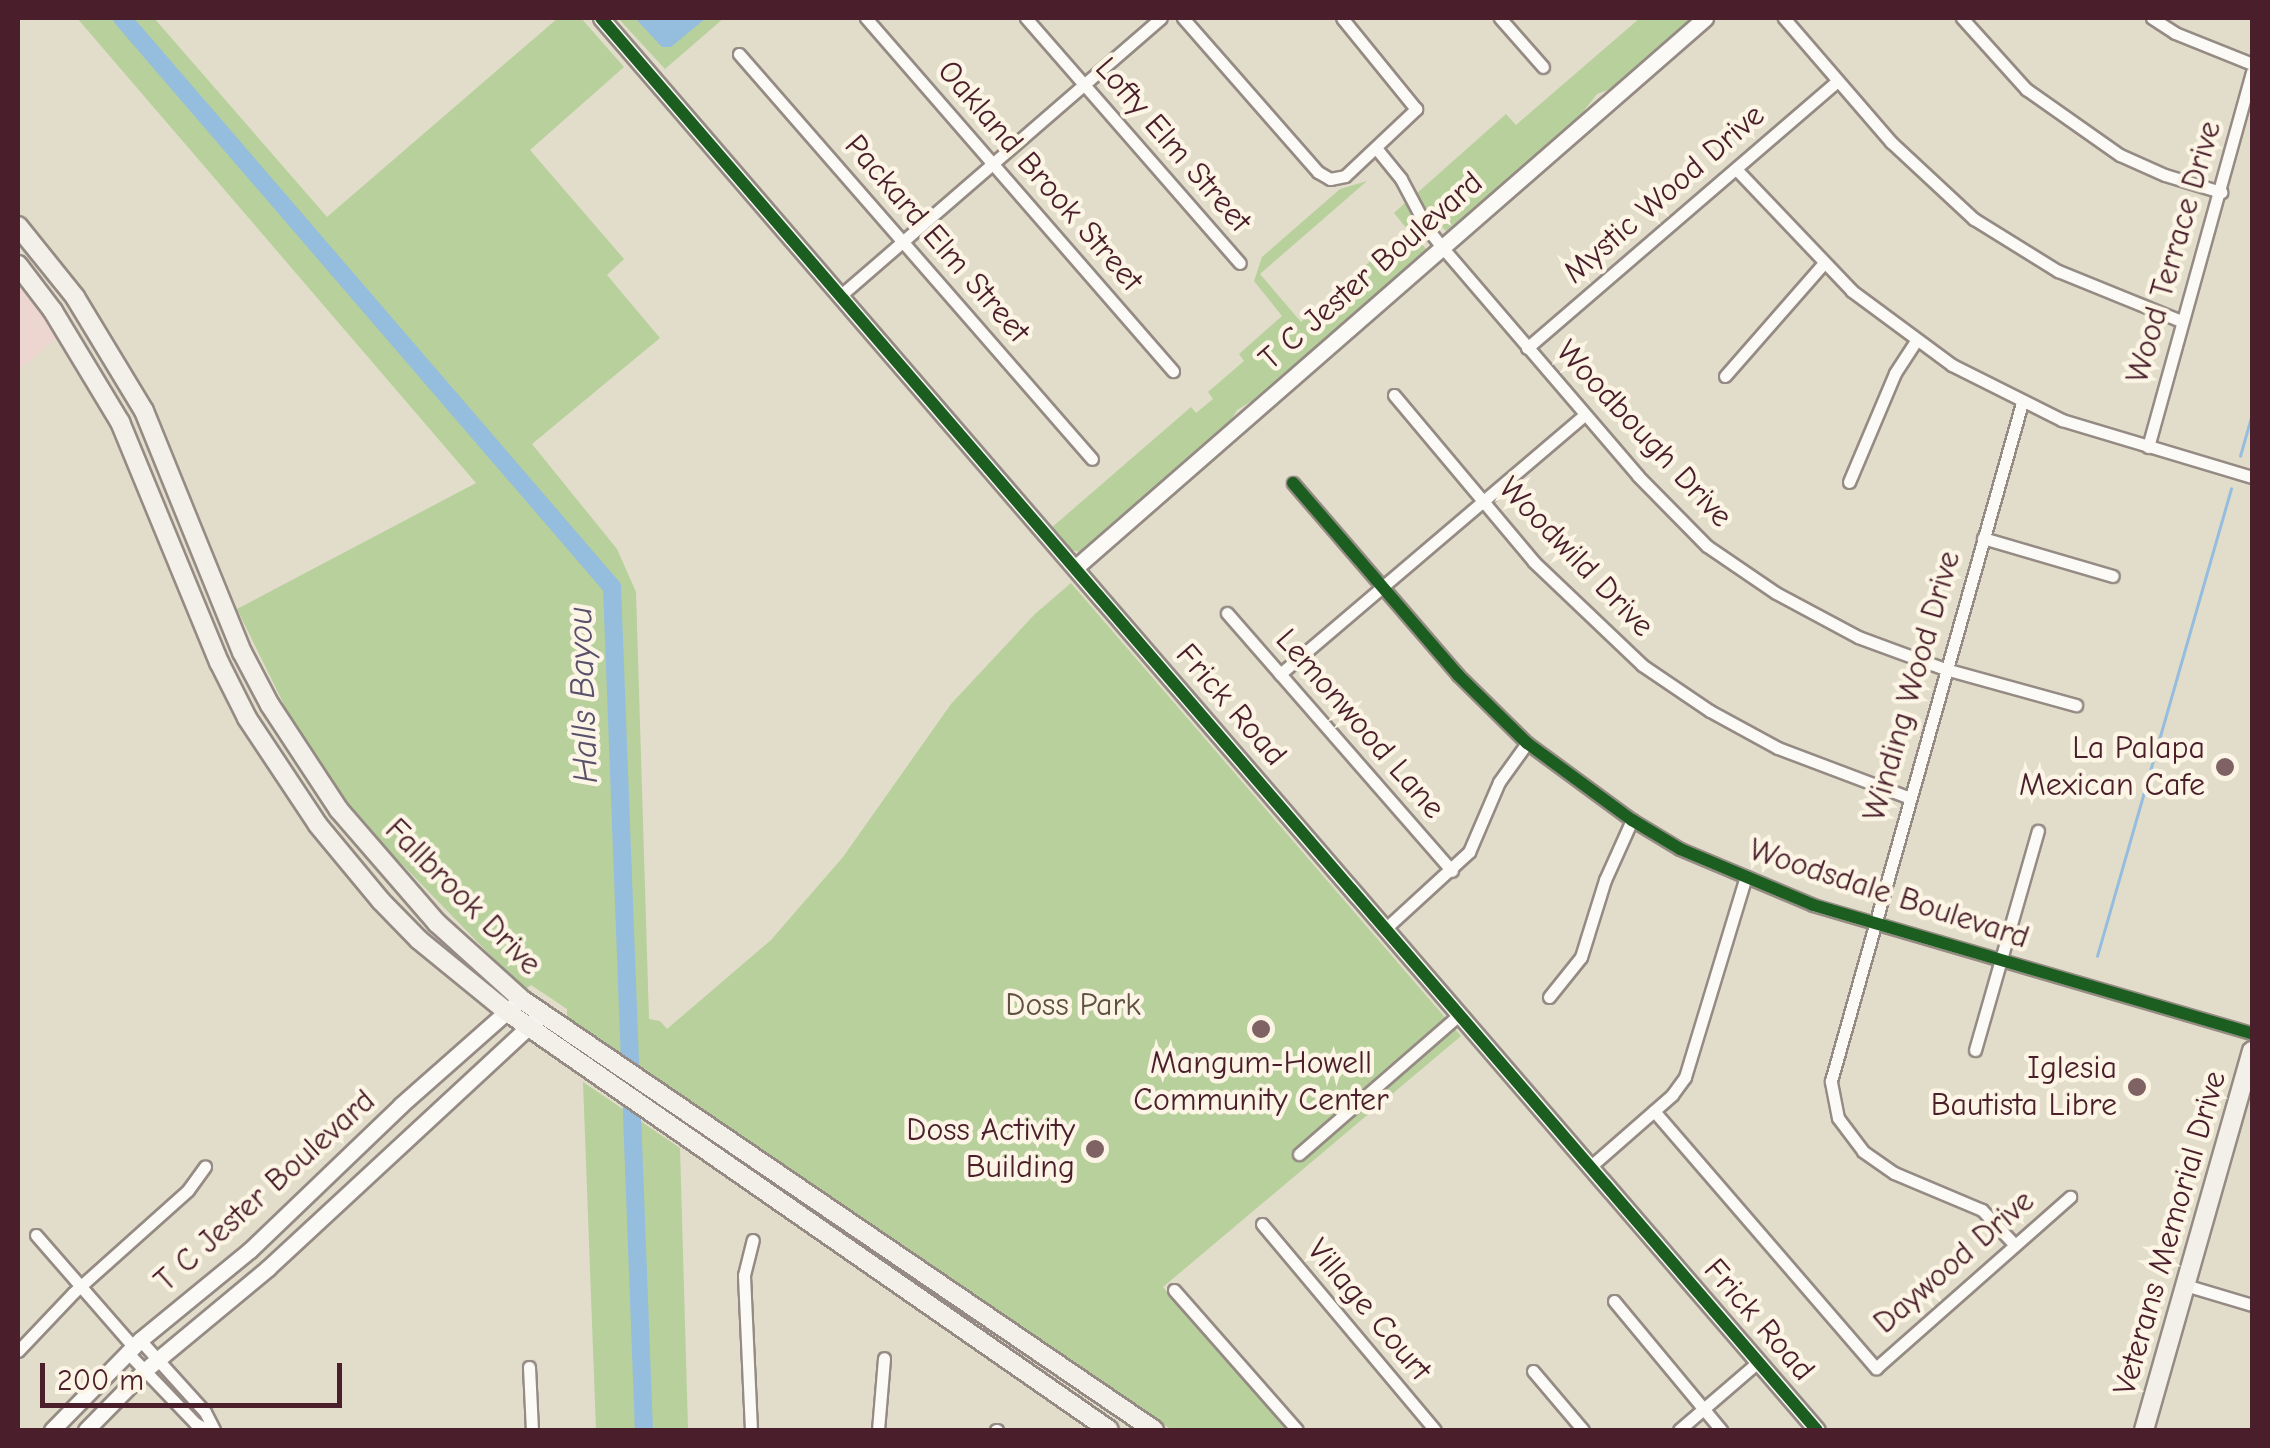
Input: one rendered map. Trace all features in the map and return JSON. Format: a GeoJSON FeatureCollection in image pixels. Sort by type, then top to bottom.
{"type":"FeatureCollection","features":[{"type":"Feature","properties":{"kind":"main road","name":"Fallbrook Drive"},"geometry":{"type":"LineString","coordinates":[[18,226],[75,297],[144,411],[242,652],[304,760],[400,883],[514,1005],[528,1026],[1109,1430]]}},
{"type":"Feature","properties":{"kind":"main road","name":"Fallbrook Drive"},"geometry":{"type":"LineString","coordinates":[[18,265],[53,311],[120,422],[218,662],[282,774],[381,901],[431,950],[514,1005],[543,1014],[1154,1430]]}},
{"type":"Feature","properties":{"kind":"main road"},"geometry":{"type":"LineString","coordinates":[[53,311],[75,297]]}},
{"type":"Feature","properties":{"kind":"main road","name":"Veterans Memorial Drive"},"geometry":{"type":"LineString","coordinates":[[2144,1430],[2252,1051]]}},
{"type":"Feature","properties":{"kind":"main road"},"geometry":{"type":"LineString","coordinates":[[780,1204],[792,1186]]}},
{"type":"Feature","properties":{"kind":"main road"},"geometry":{"type":"LineString","coordinates":[[966,1332],[981,1310]]}},
{"type":"Feature","properties":{"kind":"street","name":"Frick Road"},"geometry":{"type":"LineString","coordinates":[[601,18],[1817,1430]]}},
{"type":"Feature","properties":{"kind":"street","name":"Oakland Brook Street"},"geometry":{"type":"LineString","coordinates":[[866,18],[1174,371]]}},
{"type":"Feature","properties":{"kind":"street","name":"Lofty Elm Street"},"geometry":{"type":"LineString","coordinates":[[1026,18],[1240,264]]}},
{"type":"Feature","properties":{"kind":"street"},"geometry":{"type":"LineString","coordinates":[[841,295],[1161,18]]}},
{"type":"Feature","properties":{"kind":"street"},"geometry":{"type":"LineString","coordinates":[[1184,18],[1318,172],[1330,179],[1345,176],[1416,109],[1342,18]]}},
{"type":"Feature","properties":{"kind":"street"},"geometry":{"type":"LineString","coordinates":[[1500,18],[1543,67]]}},
{"type":"Feature","properties":{"kind":"street","name":"T C Jester Boulevard"},"geometry":{"type":"LineString","coordinates":[[1076,568],[1705,18]]}},
{"type":"Feature","properties":{"kind":"street"},"geometry":{"type":"LineString","coordinates":[[1784,18],[1919,171],[1974,219],[2058,272],[2182,322]]}},
{"type":"Feature","properties":{"kind":"street"},"geometry":{"type":"LineString","coordinates":[[1962,18],[2026,89],[2120,154],[2165,175],[2221,192]]}},
{"type":"Feature","properties":{"kind":"street"},"geometry":{"type":"LineString","coordinates":[[2152,18],[2175,33],[2252,64]]}},
{"type":"Feature","properties":{"kind":"street","name":"Packard Elm Street"},"geometry":{"type":"LineString","coordinates":[[740,54],[1092,460]]}},
{"type":"Feature","properties":{"kind":"street","name":"Wood Terrace Drive"},"geometry":{"type":"LineString","coordinates":[[2148,447],[2252,72]]}},
{"type":"Feature","properties":{"kind":"street","name":"Mystic Wood Drive"},"geometry":{"type":"LineString","coordinates":[[1527,348],[1838,80]]}},
{"type":"Feature","properties":{"kind":"street","name":"Woodbough Drive"},"geometry":{"type":"LineString","coordinates":[[1376,148],[1401,179],[1426,228],[1584,415],[1670,511],[1742,571],[1820,620],[1945,669],[2076,705]]}},
{"type":"Feature","properties":{"kind":"street"},"geometry":{"type":"LineString","coordinates":[[1736,168],[1823,264],[1916,341],[2022,403],[2252,478]]}},
{"type":"Feature","properties":{"kind":"street"},"geometry":{"type":"LineString","coordinates":[[1725,376],[1823,264]]}},
{"type":"Feature","properties":{"kind":"street"},"geometry":{"type":"LineString","coordinates":[[1849,482],[1896,373],[1916,341]]}},
{"type":"Feature","properties":{"kind":"street","name":"Woodwild Drive"},"geometry":{"type":"LineString","coordinates":[[1394,396],[1585,614],[1642,664],[1710,711],[1778,748],[1908,796]]}},
{"type":"Feature","properties":{"kind":"street","name":"Winding Wood Drive"},"geometry":{"type":"LineString","coordinates":[[2014,1244],[1982,1210],[1880,1164],[1838,1118],[1832,1098],[1834,1060],[2022,403]]}},
{"type":"Feature","properties":{"kind":"street"},"geometry":{"type":"LineString","coordinates":[[1280,674],[1584,415]]}},
{"type":"Feature","properties":{"kind":"street","name":"Woodsdale Boulevard"},"geometry":{"type":"LineString","coordinates":[[1293,483],[1458,676],[1528,743],[1632,820],[1745,878],[1875,923],[2252,1033]]}},
{"type":"Feature","properties":{"kind":"street"},"geometry":{"type":"LineString","coordinates":[[1983,538],[2114,576]]}},
{"type":"Feature","properties":{"kind":"street","name":"Lemonwood Lane"},"geometry":{"type":"LineString","coordinates":[[1227,613],[1452,871]]}},
{"type":"Feature","properties":{"kind":"street"},"geometry":{"type":"LineString","coordinates":[[1386,928],[1452,871],[1476,841],[1499,782],[1528,743]]}},
{"type":"Feature","properties":{"kind":"street"},"geometry":{"type":"LineString","coordinates":[[1549,997],[1580,957],[1605,880],[1632,820]]}},
{"type":"Feature","properties":{"kind":"street"},"geometry":{"type":"LineString","coordinates":[[1975,1050],[2038,831]]}},
{"type":"Feature","properties":{"kind":"street"},"geometry":{"type":"LineString","coordinates":[[1591,1166],[1654,1112],[1685,1077],[1694,1058],[1745,878]]}},
{"type":"Feature","properties":{"kind":"street","name":"T C Jester Boulevard"},"geometry":{"type":"LineString","coordinates":[[52,1430],[134,1346],[250,1250],[514,1005]]}},
{"type":"Feature","properties":{"kind":"street","name":"T C Jester Boulevard"},"geometry":{"type":"LineString","coordinates":[[86,1430],[144,1370],[268,1268],[543,1014]]}},
{"type":"Feature","properties":{"kind":"street"},"geometry":{"type":"LineString","coordinates":[[1299,1154],[1460,1014]]}},
{"type":"Feature","properties":{"kind":"street","name":"Daywood Drive"},"geometry":{"type":"LineString","coordinates":[[1654,1112],[1876,1368],[2070,1197]]}},
{"type":"Feature","properties":{"kind":"street"},"geometry":{"type":"LineString","coordinates":[[18,1351],[80,1287],[188,1190],[205,1167]]}},
{"type":"Feature","properties":{"kind":"street","name":"Village Court"},"geometry":{"type":"LineString","coordinates":[[1262,1224],[1435,1430]]}},
{"type":"Feature","properties":{"kind":"street"},"geometry":{"type":"LineString","coordinates":[[36,1236],[134,1346],[157,1359],[205,1412],[210,1430]]}},
{"type":"Feature","properties":{"kind":"street"},"geometry":{"type":"LineString","coordinates":[[751,1430],[744,1276],[753,1240]]}},
{"type":"Feature","properties":{"kind":"street"},"geometry":{"type":"LineString","coordinates":[[2186,1285],[2252,1305]]}},
{"type":"Feature","properties":{"kind":"street"},"geometry":{"type":"LineString","coordinates":[[1174,1290],[1297,1430]]}},
{"type":"Feature","properties":{"kind":"street"},"geometry":{"type":"LineString","coordinates":[[1614,1301],[1721,1430]]}},
{"type":"Feature","properties":{"kind":"street"},"geometry":{"type":"LineString","coordinates":[[134,1346],[144,1370],[210,1430]]}},
{"type":"Feature","properties":{"kind":"street"},"geometry":{"type":"LineString","coordinates":[[878,1430],[884,1358]]}},
{"type":"Feature","properties":{"kind":"street"},"geometry":{"type":"LineString","coordinates":[[1679,1430],[1758,1362]]}},
{"type":"Feature","properties":{"kind":"street"},"geometry":{"type":"LineString","coordinates":[[530,1366],[532,1430]]}},
{"type":"Feature","properties":{"kind":"street"},"geometry":{"type":"LineString","coordinates":[[1533,1370],[1582,1430]]}},
{"type":"Feature","properties":{"kind":"shaded area"},"geometry":{"type":"Polygon","coordinates":[[[18,283],[59,336],[18,371],[18,283]]]}},
{"type":"Feature","properties":{"kind":"green space","name":"Doss Park"},"geometry":{"type":"Polygon","coordinates":[[[77,18],[154,18],[327,217],[558,18],[581,18],[624,67],[530,150],[624,259],[607,275],[660,338],[532,444],[617,549],[636,592],[649,1019],[660,1021],[667,1029],[771,940],[843,857],[951,704],[1035,614],[1071,583],[1461,1036],[1163,1287],[1287,1430],[1172,1430],[567,1017],[567,1009],[531,985],[524,990],[364,825],[296,729],[237,609],[476,483],[77,18]]]}},
{"type":"Feature","properties":{"kind":"green space"},"geometry":{"type":"Polygon","coordinates":[[[618,18],[724,18],[665,69],[618,18]]]}},
{"type":"Feature","properties":{"kind":"green space"},"geometry":{"type":"Polygon","coordinates":[[[1640,18],[1696,18],[1618,86],[1597,94],[1572,126],[1446,231],[1442,227],[1453,211],[1446,203],[1427,210],[1416,194],[1506,114],[1516,125],[1640,18]]]}},
{"type":"Feature","properties":{"kind":"green space"},"geometry":{"type":"Polygon","coordinates":[[[1367,181],[1260,274],[1301,322],[1407,229],[1394,213],[1406,202],[1415,222],[1412,233],[1426,249],[1419,260],[1272,389],[1237,410],[1228,426],[1084,553],[1067,549],[1050,529],[1191,407],[1196,413],[1213,399],[1208,392],[1244,361],[1239,354],[1282,316],[1254,281],[1262,257],[1340,189],[1367,181]]]}},
{"type":"Feature","properties":{"kind":"green space"},"geometry":{"type":"Polygon","coordinates":[[[583,1082],[680,1148],[688,1430],[596,1430],[583,1082]]]}},
{"type":"Feature","properties":{"kind":"water"},"geometry":{"type":"Polygon","coordinates":[[[635,18],[706,18],[671,47],[662,47],[635,18]]]}},
{"type":"Feature","properties":{"kind":"waterway","name":"Halls Bayou"},"geometry":{"type":"LineString","coordinates":[[122,18],[612,587],[644,1430]]}},
{"type":"Feature","properties":{"kind":"waterway"},"geometry":{"type":"LineString","coordinates":[[2240,456],[2252,414]]}},
{"type":"Feature","properties":{"kind":"waterway"},"geometry":{"type":"LineString","coordinates":[[2097,956],[2231,489]]}},
{"type":"Feature","properties":{"kind":"cycle path"},"geometry":{"type":"LineString","coordinates":[[601,18],[1817,1430]]}},
{"type":"Feature","properties":{"kind":"cycle path"},"geometry":{"type":"LineString","coordinates":[[1293,483],[1458,675],[1527,743],[1632,820],[1680,849],[1813,905],[2252,1033]]}},
{"type":"Feature","properties":{"kind":"place","name":"La Palapa Mexican Cafe"},"geometry":{"type":"Point","coordinates":[2225,767]}},
{"type":"Feature","properties":{"kind":"place","name":"Mangum-Howell Community Center"},"geometry":{"type":"Point","coordinates":[1261,1029]}},
{"type":"Feature","properties":{"kind":"place","name":"Iglesia Bautista Libre"},"geometry":{"type":"Point","coordinates":[2137,1087]}},
{"type":"Feature","properties":{"kind":"place","name":"Doss Activity Building"},"geometry":{"type":"Point","coordinates":[1095,1149]}}]}
